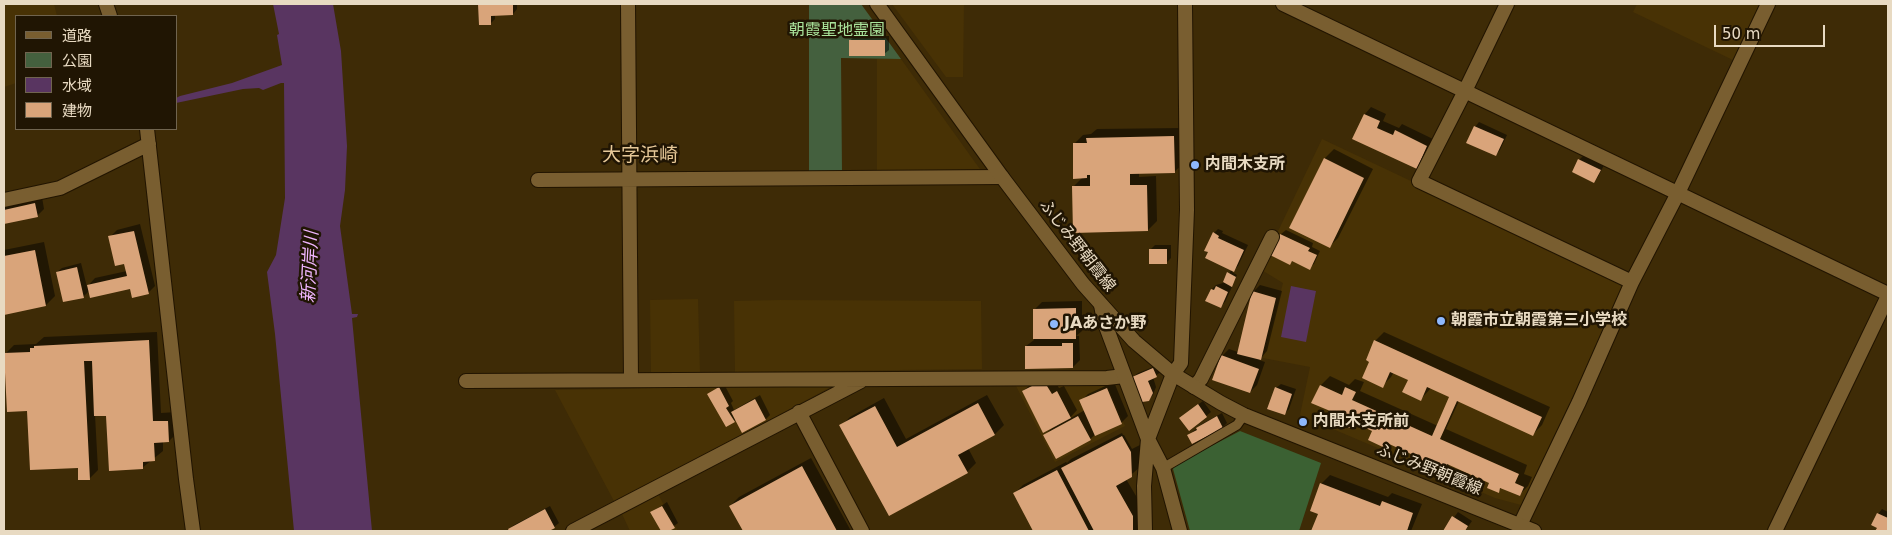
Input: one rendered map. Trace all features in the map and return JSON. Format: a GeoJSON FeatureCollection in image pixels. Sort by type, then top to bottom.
{"type":"FeatureCollection","features":[{"type":"Feature","properties":{"kind":"street"},"geometry":{"type":"LineString","coordinates":[[628,4],[631,380]]}},
{"type":"Feature","properties":{"kind":"street"},"geometry":{"type":"LineString","coordinates":[[1145,531],[1144,486],[1148,439],[1173,374],[1181,363],[1187,210],[1184,4]]}},
{"type":"Feature","properties":{"kind":"street"},"geometry":{"type":"LineString","coordinates":[[1283,4],[1888,295],[1775,531]]}},
{"type":"Feature","properties":{"kind":"street"},"geometry":{"type":"LineString","coordinates":[[1506,4],[1465,91],[1419,181],[1632,282]]}},
{"type":"Feature","properties":{"kind":"street"},"geometry":{"type":"LineString","coordinates":[[1520,525],[1579,402],[1632,282],[1678,193],[1768,4]]}},
{"type":"Feature","properties":{"kind":"street","name":"ふじみ野朝霞線"},"geometry":{"type":"LineString","coordinates":[[881,6],[1002,177],[1100,305],[1134,341],[1173,374],[1194,388],[1244,415],[1534,531]]}},
{"type":"Feature","properties":{"kind":"street"},"geometry":{"type":"LineString","coordinates":[[147,130],[193,531]]}},
{"type":"Feature","properties":{"kind":"street"},"geometry":{"type":"LineString","coordinates":[[4,200],[60,188],[149,144]]}},
{"type":"Feature","properties":{"kind":"street"},"geometry":{"type":"LineString","coordinates":[[538,180],[1002,177]]}},
{"type":"Feature","properties":{"kind":"street"},"geometry":{"type":"LineString","coordinates":[[1194,388],[1201,379],[1272,237]]}},
{"type":"Feature","properties":{"kind":"street"},"geometry":{"type":"LineString","coordinates":[[1100,305],[1104,321],[1148,439],[1163,468],[1180,531]]}},
{"type":"Feature","properties":{"kind":"street"},"geometry":{"type":"LineString","coordinates":[[466,381],[864,380],[1107,378],[1124,376]]}},
{"type":"Feature","properties":{"kind":"street"},"geometry":{"type":"LineString","coordinates":[[573,531],[864,380]]}},
{"type":"Feature","properties":{"kind":"street"},"geometry":{"type":"LineString","coordinates":[[800,412],[862,531]]}},
{"type":"Feature","properties":{"kind":"lane"},"geometry":{"type":"LineString","coordinates":[[1163,468],[1237,425],[1244,415]]}},
{"type":"Feature","properties":{"kind":"shaded area"},"geometry":{"type":"Polygon","coordinates":[[[4,4],[54,4],[57,15],[15,15],[15,83],[4,87],[4,4]]]}},
{"type":"Feature","properties":{"kind":"shaded area"},"geometry":{"type":"Polygon","coordinates":[[[892,4],[964,4],[963,77],[946,77],[892,4]]]}},
{"type":"Feature","properties":{"kind":"shaded area"},"geometry":{"type":"Polygon","coordinates":[[[1637,4],[1761,4],[1735,61],[1633,12],[1637,4]]]}},
{"type":"Feature","properties":{"kind":"shaded area"},"geometry":{"type":"Polygon","coordinates":[[[877,59],[901,59],[982,172],[877,172],[877,59]]]}},
{"type":"Feature","properties":{"kind":"shaded area","name":"朝霞市立朝霞第三小学校"},"geometry":{"type":"Polygon","coordinates":[[[1322,139],[1627,283],[1521,505],[1495,498],[1300,415],[1310,367],[1263,358],[1283,283],[1260,269],[1322,139]]]}},
{"type":"Feature","properties":{"kind":"shaded area"},"geometry":{"type":"Polygon","coordinates":[[[698,299],[700,373],[651,372],[650,300],[698,299]]]}},
{"type":"Feature","properties":{"kind":"shaded area"},"geometry":{"type":"Polygon","coordinates":[[[734,301],[981,301],[982,369],[735,372],[734,301]]]}},
{"type":"Feature","properties":{"kind":"shaded area"},"geometry":{"type":"Polygon","coordinates":[[[840,382],[615,503],[555,390],[622,389],[840,382]]]}},
{"type":"Feature","properties":{"kind":"shaded area"},"geometry":{"type":"Polygon","coordinates":[[[1015,384],[1107,385],[1125,426],[1055,462],[1015,384]]]}},
{"type":"Feature","properties":{"kind":"shaded area"},"geometry":{"type":"Polygon","coordinates":[[[658,494],[678,531],[630,531],[622,514],[658,494]]]}},
{"type":"Feature","properties":{"kind":"green space","name":"朝霞聖地霊園"},"geometry":{"type":"Polygon","coordinates":[[[809,4],[861,4],[901,59],[841,58],[842,173],[809,174],[809,4]]]}},
{"type":"Feature","properties":{"kind":"green space"},"geometry":{"type":"Polygon","coordinates":[[[1240,431],[1321,463],[1299,531],[1190,531],[1173,469],[1175,465],[1240,431]]]}},
{"type":"Feature","properties":{"kind":"water","name":"新河岸川"},"geometry":{"type":"Polygon","coordinates":[[[273,4],[333,4],[341,51],[347,146],[345,190],[340,226],[352,314],[358,314],[357,317],[352,318],[372,531],[294,531],[275,334],[267,272],[276,255],[285,198],[284,83],[263,90],[259,88],[243,89],[178,103],[178,97],[180,96],[232,83],[282,65],[277,35],[279,34],[273,4]]]}},
{"type":"Feature","properties":{"kind":"water"},"geometry":{"type":"Polygon","coordinates":[[[1291,286],[1316,291],[1306,342],[1281,337],[1291,286]]]}},
{"type":"Feature","properties":{"kind":"building"},"geometry":{"type":"Polygon","coordinates":[[[478,4],[513,4],[513,15],[491,16],[491,25],[479,25],[478,4]]]}},
{"type":"Feature","properties":{"kind":"building"},"geometry":{"type":"Polygon","coordinates":[[[849,40],[885,40],[885,56],[849,56],[849,40]]]}},
{"type":"Feature","properties":{"kind":"building"},"geometry":{"type":"Polygon","coordinates":[[[1364,114],[1380,121],[1377,128],[1393,135],[1395,130],[1427,146],[1417,169],[1352,139],[1364,114]]]}},
{"type":"Feature","properties":{"kind":"building"},"geometry":{"type":"Polygon","coordinates":[[[1474,126],[1504,139],[1496,156],[1466,143],[1474,126]]]}},
{"type":"Feature","properties":{"kind":"building"},"geometry":{"type":"Polygon","coordinates":[[[1174,136],[1175,173],[1130,174],[1130,185],[1147,185],[1148,231],[1073,233],[1072,186],[1090,186],[1090,175],[1087,175],[1087,178],[1073,179],[1073,143],[1087,143],[1086,138],[1174,136]]]}},
{"type":"Feature","properties":{"kind":"building"},"geometry":{"type":"Polygon","coordinates":[[[1324,158],[1364,178],[1330,248],[1289,228],[1324,158]]]}},
{"type":"Feature","properties":{"kind":"building"},"geometry":{"type":"Polygon","coordinates":[[[1578,159],[1601,170],[1594,183],[1572,172],[1578,159]]]}},
{"type":"Feature","properties":{"kind":"building"},"geometry":{"type":"Polygon","coordinates":[[[35,203],[38,217],[4,224],[4,210],[35,203]]]}},
{"type":"Feature","properties":{"kind":"building"},"geometry":{"type":"Polygon","coordinates":[[[134,231],[149,294],[132,298],[130,289],[90,298],[87,285],[127,276],[124,264],[115,266],[108,236],[134,231]]]}},
{"type":"Feature","properties":{"kind":"building"},"geometry":{"type":"Polygon","coordinates":[[[1213,232],[1219,236],[1218,238],[1244,250],[1234,272],[1205,258],[1208,252],[1204,251],[1213,232]]]}},
{"type":"Feature","properties":{"kind":"building"},"geometry":{"type":"Polygon","coordinates":[[[1280,234],[1310,248],[1308,251],[1317,255],[1310,270],[1292,261],[1290,265],[1270,255],[1280,234]]]}},
{"type":"Feature","properties":{"kind":"building"},"geometry":{"type":"Polygon","coordinates":[[[1149,249],[1167,249],[1167,264],[1149,264],[1149,249]]]}},
{"type":"Feature","properties":{"kind":"building"},"geometry":{"type":"Polygon","coordinates":[[[35,250],[46,306],[4,315],[4,256],[35,250]]]}},
{"type":"Feature","properties":{"kind":"building"},"geometry":{"type":"Polygon","coordinates":[[[77,267],[84,298],[63,302],[56,272],[77,267]]]}},
{"type":"Feature","properties":{"kind":"building"},"geometry":{"type":"Polygon","coordinates":[[[1227,272],[1236,277],[1232,287],[1223,282],[1227,272]]]}},
{"type":"Feature","properties":{"kind":"building"},"geometry":{"type":"Polygon","coordinates":[[[1216,286],[1228,292],[1221,308],[1205,301],[1211,289],[1214,290],[1216,286]]]}},
{"type":"Feature","properties":{"kind":"building"},"geometry":{"type":"Polygon","coordinates":[[[1252,291],[1276,298],[1261,360],[1237,354],[1252,291]]]}},
{"type":"Feature","properties":{"kind":"building","name":"JAあさか野"},"geometry":{"type":"Polygon","coordinates":[[[1076,308],[1076,339],[1033,339],[1033,309],[1076,308]]]}},
{"type":"Feature","properties":{"kind":"building"},"geometry":{"type":"Polygon","coordinates":[[[149,340],[153,421],[168,421],[169,442],[154,443],[155,461],[143,462],[143,469],[109,471],[106,416],[94,416],[92,361],[84,361],[90,480],[78,480],[78,468],[30,470],[27,411],[7,412],[4,353],[30,352],[30,348],[34,348],[34,346],[149,340]]]}},
{"type":"Feature","properties":{"kind":"building"},"geometry":{"type":"Polygon","coordinates":[[[1374,340],[1542,417],[1533,436],[1457,401],[1440,439],[1519,474],[1515,483],[1524,487],[1520,496],[1500,488],[1499,493],[1487,488],[1489,483],[1447,464],[1444,472],[1421,462],[1422,459],[1387,443],[1385,448],[1368,440],[1372,431],[1355,423],[1352,429],[1332,420],[1335,413],[1311,403],[1320,385],[1342,395],[1345,387],[1356,392],[1352,400],[1432,436],[1449,397],[1427,387],[1421,401],[1402,392],[1408,380],[1390,372],[1383,388],[1362,378],[1369,362],[1366,360],[1374,340]]]}},
{"type":"Feature","properties":{"kind":"building"},"geometry":{"type":"Polygon","coordinates":[[[1062,343],[1073,343],[1073,368],[1025,369],[1025,346],[1062,346],[1062,343]]]}},
{"type":"Feature","properties":{"kind":"building"},"geometry":{"type":"Polygon","coordinates":[[[1221,355],[1259,369],[1250,393],[1212,380],[1221,355]]]}},
{"type":"Feature","properties":{"kind":"building"},"geometry":{"type":"Polygon","coordinates":[[[1153,368],[1157,377],[1148,381],[1153,393],[1149,401],[1142,402],[1132,377],[1153,368]]]}},
{"type":"Feature","properties":{"kind":"building"},"geometry":{"type":"Polygon","coordinates":[[[1034,385],[1047,386],[1052,394],[1057,391],[1071,418],[1043,433],[1022,391],[1034,385]]]}},
{"type":"Feature","properties":{"kind":"building"},"geometry":{"type":"Polygon","coordinates":[[[719,387],[729,406],[726,408],[735,422],[726,427],[707,394],[719,387]]]}},
{"type":"Feature","properties":{"kind":"building"},"geometry":{"type":"Polygon","coordinates":[[[1275,387],[1292,394],[1285,415],[1267,409],[1275,387]]]}},
{"type":"Feature","properties":{"kind":"building"},"geometry":{"type":"Polygon","coordinates":[[[1107,388],[1122,424],[1095,436],[1079,400],[1107,388]]]}},
{"type":"Feature","properties":{"kind":"building"},"geometry":{"type":"Polygon","coordinates":[[[755,399],[766,420],[742,433],[731,412],[755,399]]]}},
{"type":"Feature","properties":{"kind":"building"},"geometry":{"type":"Polygon","coordinates":[[[978,403],[995,435],[958,455],[968,473],[889,516],[839,425],[875,406],[897,447],[978,403]]]}},
{"type":"Feature","properties":{"kind":"building"},"geometry":{"type":"Polygon","coordinates":[[[1198,404],[1207,417],[1189,431],[1179,418],[1198,404]]]}},
{"type":"Feature","properties":{"kind":"building"},"geometry":{"type":"Polygon","coordinates":[[[1078,416],[1091,440],[1056,459],[1043,435],[1078,416]]]}},
{"type":"Feature","properties":{"kind":"building"},"geometry":{"type":"Polygon","coordinates":[[[1217,416],[1223,428],[1192,444],[1187,435],[1217,416]]]}},
{"type":"Feature","properties":{"kind":"building"},"geometry":{"type":"Polygon","coordinates":[[[1122,436],[1131,452],[1132,477],[1116,486],[1133,516],[1133,531],[1094,531],[1061,468],[1122,436]]]}},
{"type":"Feature","properties":{"kind":"building"},"geometry":{"type":"Polygon","coordinates":[[[802,466],[837,531],[743,531],[729,506],[802,466]]]}},
{"type":"Feature","properties":{"kind":"building"},"geometry":{"type":"Polygon","coordinates":[[[1057,470],[1089,531],[1033,531],[1013,493],[1057,470]]]}},
{"type":"Feature","properties":{"kind":"building"},"geometry":{"type":"Polygon","coordinates":[[[1320,483],[1380,506],[1382,501],[1413,513],[1407,531],[1311,531],[1318,514],[1310,511],[1320,483]]]}},
{"type":"Feature","properties":{"kind":"building"},"geometry":{"type":"Polygon","coordinates":[[[662,506],[675,528],[669,531],[661,531],[650,512],[662,506]]]}},
{"type":"Feature","properties":{"kind":"building"},"geometry":{"type":"Polygon","coordinates":[[[545,509],[555,528],[549,531],[509,531],[508,529],[545,509]]]}},
{"type":"Feature","properties":{"kind":"building"},"geometry":{"type":"Polygon","coordinates":[[[1877,513],[1888,518],[1888,531],[1875,531],[1877,528],[1871,525],[1877,513]]]}},
{"type":"Feature","properties":{"kind":"building"},"geometry":{"type":"Polygon","coordinates":[[[1452,516],[1468,526],[1465,531],[1443,531],[1452,516]]]}},
{"type":"Feature","properties":{"kind":"place","name":"内間木支所"},"geometry":{"type":"Point","coordinates":[1195,165]}},
{"type":"Feature","properties":{"kind":"place","name":"朝霞市立朝霞第三小学校"},"geometry":{"type":"Point","coordinates":[1441,321]}},
{"type":"Feature","properties":{"kind":"place","name":"JAあさか野"},"geometry":{"type":"Point","coordinates":[1054,324]}},
{"type":"Feature","properties":{"kind":"place","name":"内間木支所前"},"geometry":{"type":"Point","coordinates":[1303,422]}},
{"type":"Feature","properties":{"kind":"district","name":"大字浜崎"},"geometry":{"type":"Point","coordinates":[640,156]}}]}
